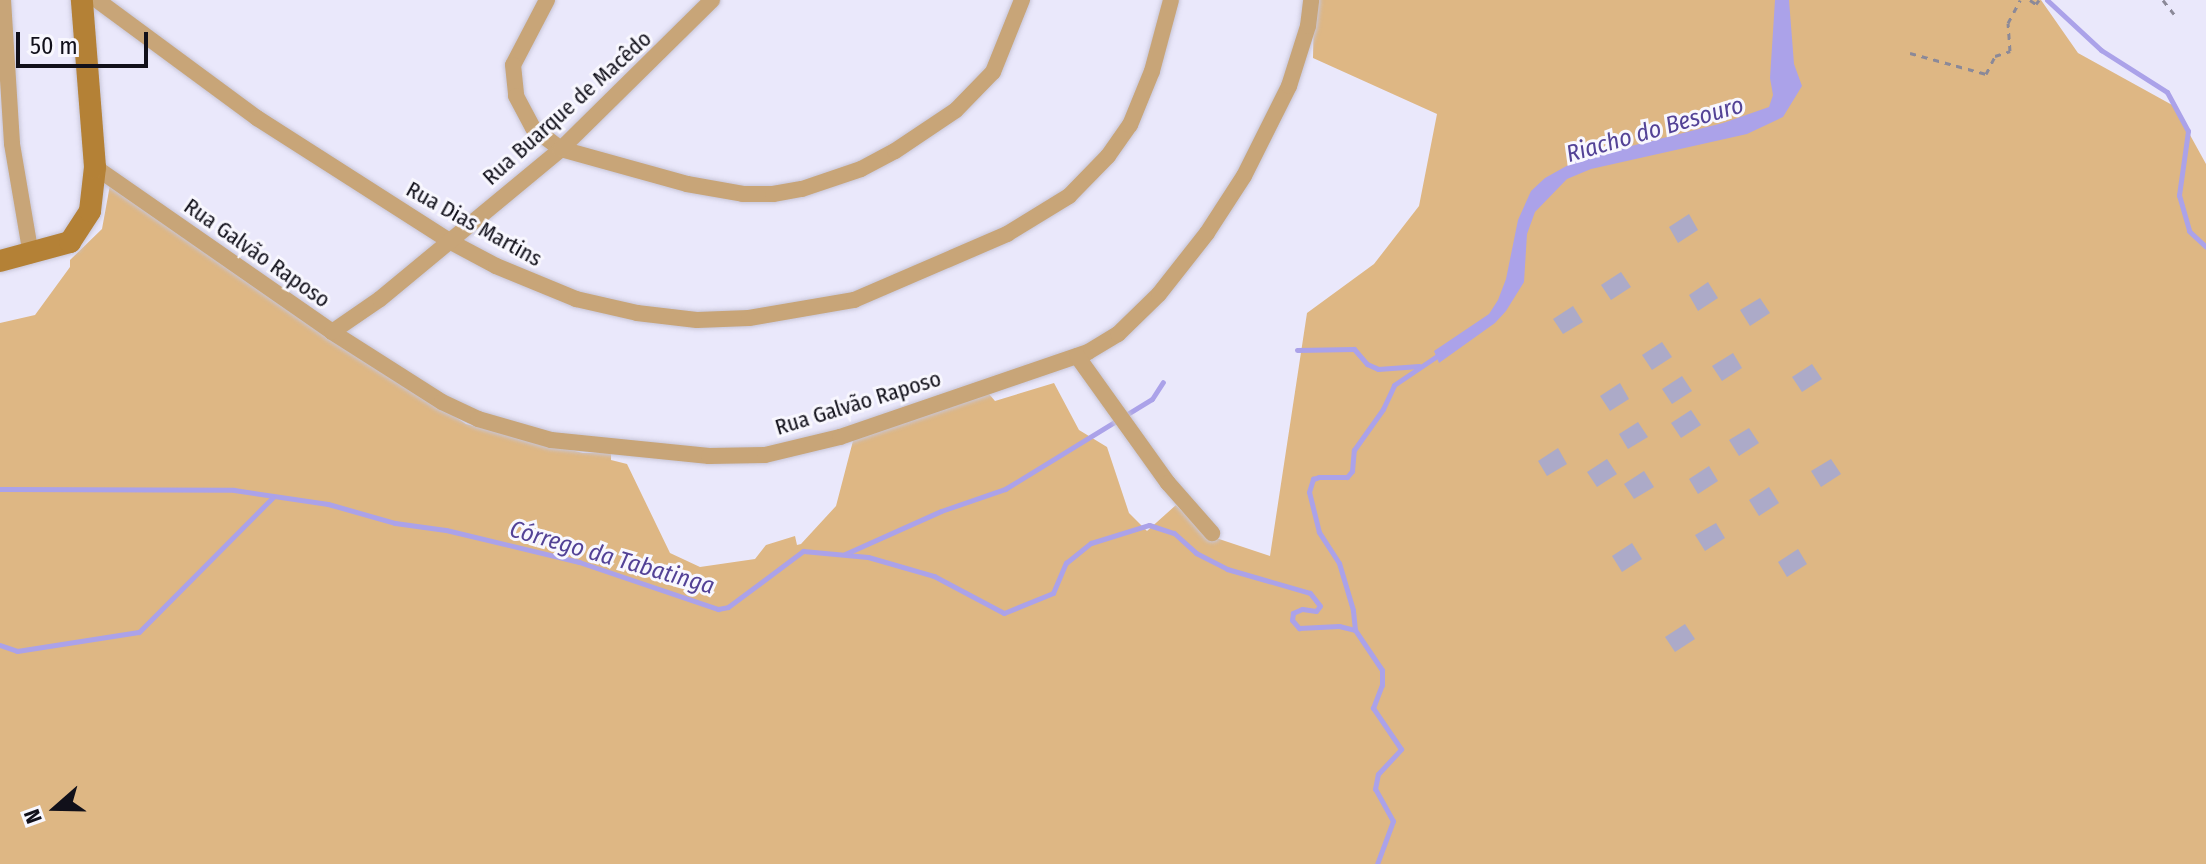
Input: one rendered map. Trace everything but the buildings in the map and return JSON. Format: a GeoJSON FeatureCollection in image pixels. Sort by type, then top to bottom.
{"type":"FeatureCollection","features":[{"type":"Feature","properties":{"kind":"street"},"geometry":{"type":"LineString","coordinates":[[3,0],[12,144],[31,255]]}},
{"type":"Feature","properties":{"kind":"street"},"geometry":{"type":"LineString","coordinates":[[0,261],[70,242],[90,211],[95,167],[82,0]]}},
{"type":"Feature","properties":{"kind":"street","name":"Rua Dias Martins"},"geometry":{"type":"LineString","coordinates":[[97,0],[257,118],[449,241],[535,283],[576,299],[637,313],[697,320],[749,318],[854,300],[1007,234],[1069,196],[1108,156],[1130,125],[1152,71],[1171,0]]}},
{"type":"Feature","properties":{"kind":"street"},"geometry":{"type":"LineString","coordinates":[[547,0],[520,46],[512,78],[516,96],[533,128],[561,149],[687,184],[743,194],[788,192],[832,180],[895,151],[978,91],[1004,52],[1022,0]]}},
{"type":"Feature","properties":{"kind":"street","name":"Rua Buarque de Macêdo"},"geometry":{"type":"LineString","coordinates":[[332,332],[380,299],[561,149],[712,0]]}},
{"type":"Feature","properties":{"kind":"street","name":"Rua Galvão Raposo"},"geometry":{"type":"LineString","coordinates":[[95,167],[332,332],[442,402],[500,428],[551,440],[743,457],[840,437],[1103,347],[1131,322],[1207,233],[1275,118],[1301,52],[1311,0]]}},
{"type":"Feature","properties":{"kind":"street"},"geometry":{"type":"LineString","coordinates":[[1077,356],[1168,483],[1212,533]]}},
{"type":"Feature","properties":{"kind":"path"},"geometry":{"type":"LineString","coordinates":[[1910,53],[1986,74],[1995,56],[2010,51],[2008,23],[2020,0]]}},
{"type":"Feature","properties":{"kind":"path"},"geometry":{"type":"LineString","coordinates":[[2030,0],[2037,2]]}},
{"type":"Feature","properties":{"kind":"path"},"geometry":{"type":"LineString","coordinates":[[2163,0],[2174,14]]}},
{"type":"Feature","properties":{"kind":"shaded area"},"geometry":{"type":"Polygon","coordinates":[[[1314,0],[2041,0],[2078,53],[2174,106],[2206,164],[2206,864],[0,864],[0,323],[35,315],[70,267],[70,260],[102,229],[110,185],[466,424],[583,453],[611,453],[611,460],[627,464],[670,553],[700,567],[755,559],[766,545],[795,536],[797,545],[801,544],[836,506],[854,437],[989,394],[995,401],[1054,383],[1079,430],[1107,447],[1129,513],[1147,531],[1176,505],[1204,534],[1270,556],[1307,313],[1374,264],[1419,206],[1437,114],[1313,58],[1314,0]]]}},
{"type":"Feature","properties":{"kind":"shaded area"},"geometry":{"type":"Polygon","coordinates":[[[1775,0],[1789,0],[1794,64],[1802,86],[1783,117],[1747,134],[1591,169],[1567,179],[1535,212],[1527,234],[1524,282],[1506,311],[1495,323],[1439,363],[1434,351],[1489,314],[1498,300],[1506,279],[1518,220],[1531,191],[1545,178],[1579,159],[1723,123],[1769,107],[1773,95],[1770,78],[1775,0]]]}},
{"type":"Feature","properties":{"kind":"waterway"},"geometry":{"type":"LineString","coordinates":[[2047,0],[2101,50],[2167,92],[2188,131],[2179,195],[2189,231],[2206,247]]}},
{"type":"Feature","properties":{"kind":"waterway"},"geometry":{"type":"LineString","coordinates":[[1297,350],[1354,349],[1367,364],[1378,369],[1419,366]]}},
{"type":"Feature","properties":{"kind":"waterway","name":"Riacho do Besouro"},"geometry":{"type":"LineString","coordinates":[[1377,864],[1393,821],[1375,789],[1378,774],[1401,749],[1373,708],[1382,685],[1382,670],[1355,630],[1353,610],[1339,563],[1319,532],[1309,492],[1313,479],[1347,477],[1352,471],[1354,450],[1383,409],[1394,385],[1443,352]]}},
{"type":"Feature","properties":{"kind":"waterway"},"geometry":{"type":"LineString","coordinates":[[845,554],[941,511],[1005,489],[1152,399],[1163,382]]}},
{"type":"Feature","properties":{"kind":"waterway","name":"Córrego da Tabatinga"},"geometry":{"type":"LineString","coordinates":[[0,489],[234,490],[328,504],[395,523],[446,530],[579,562],[718,609],[728,607],[803,551],[868,557],[934,576],[1004,613],[1053,593],[1066,563],[1091,543],[1149,525],[1174,533],[1196,553],[1227,569],[1310,593],[1320,606],[1316,611],[1302,609],[1293,613],[1292,620],[1299,628],[1339,626],[1355,630]]}},
{"type":"Feature","properties":{"kind":"waterway"},"geometry":{"type":"LineString","coordinates":[[0,645],[17,651],[139,632],[272,498]]}}]}
